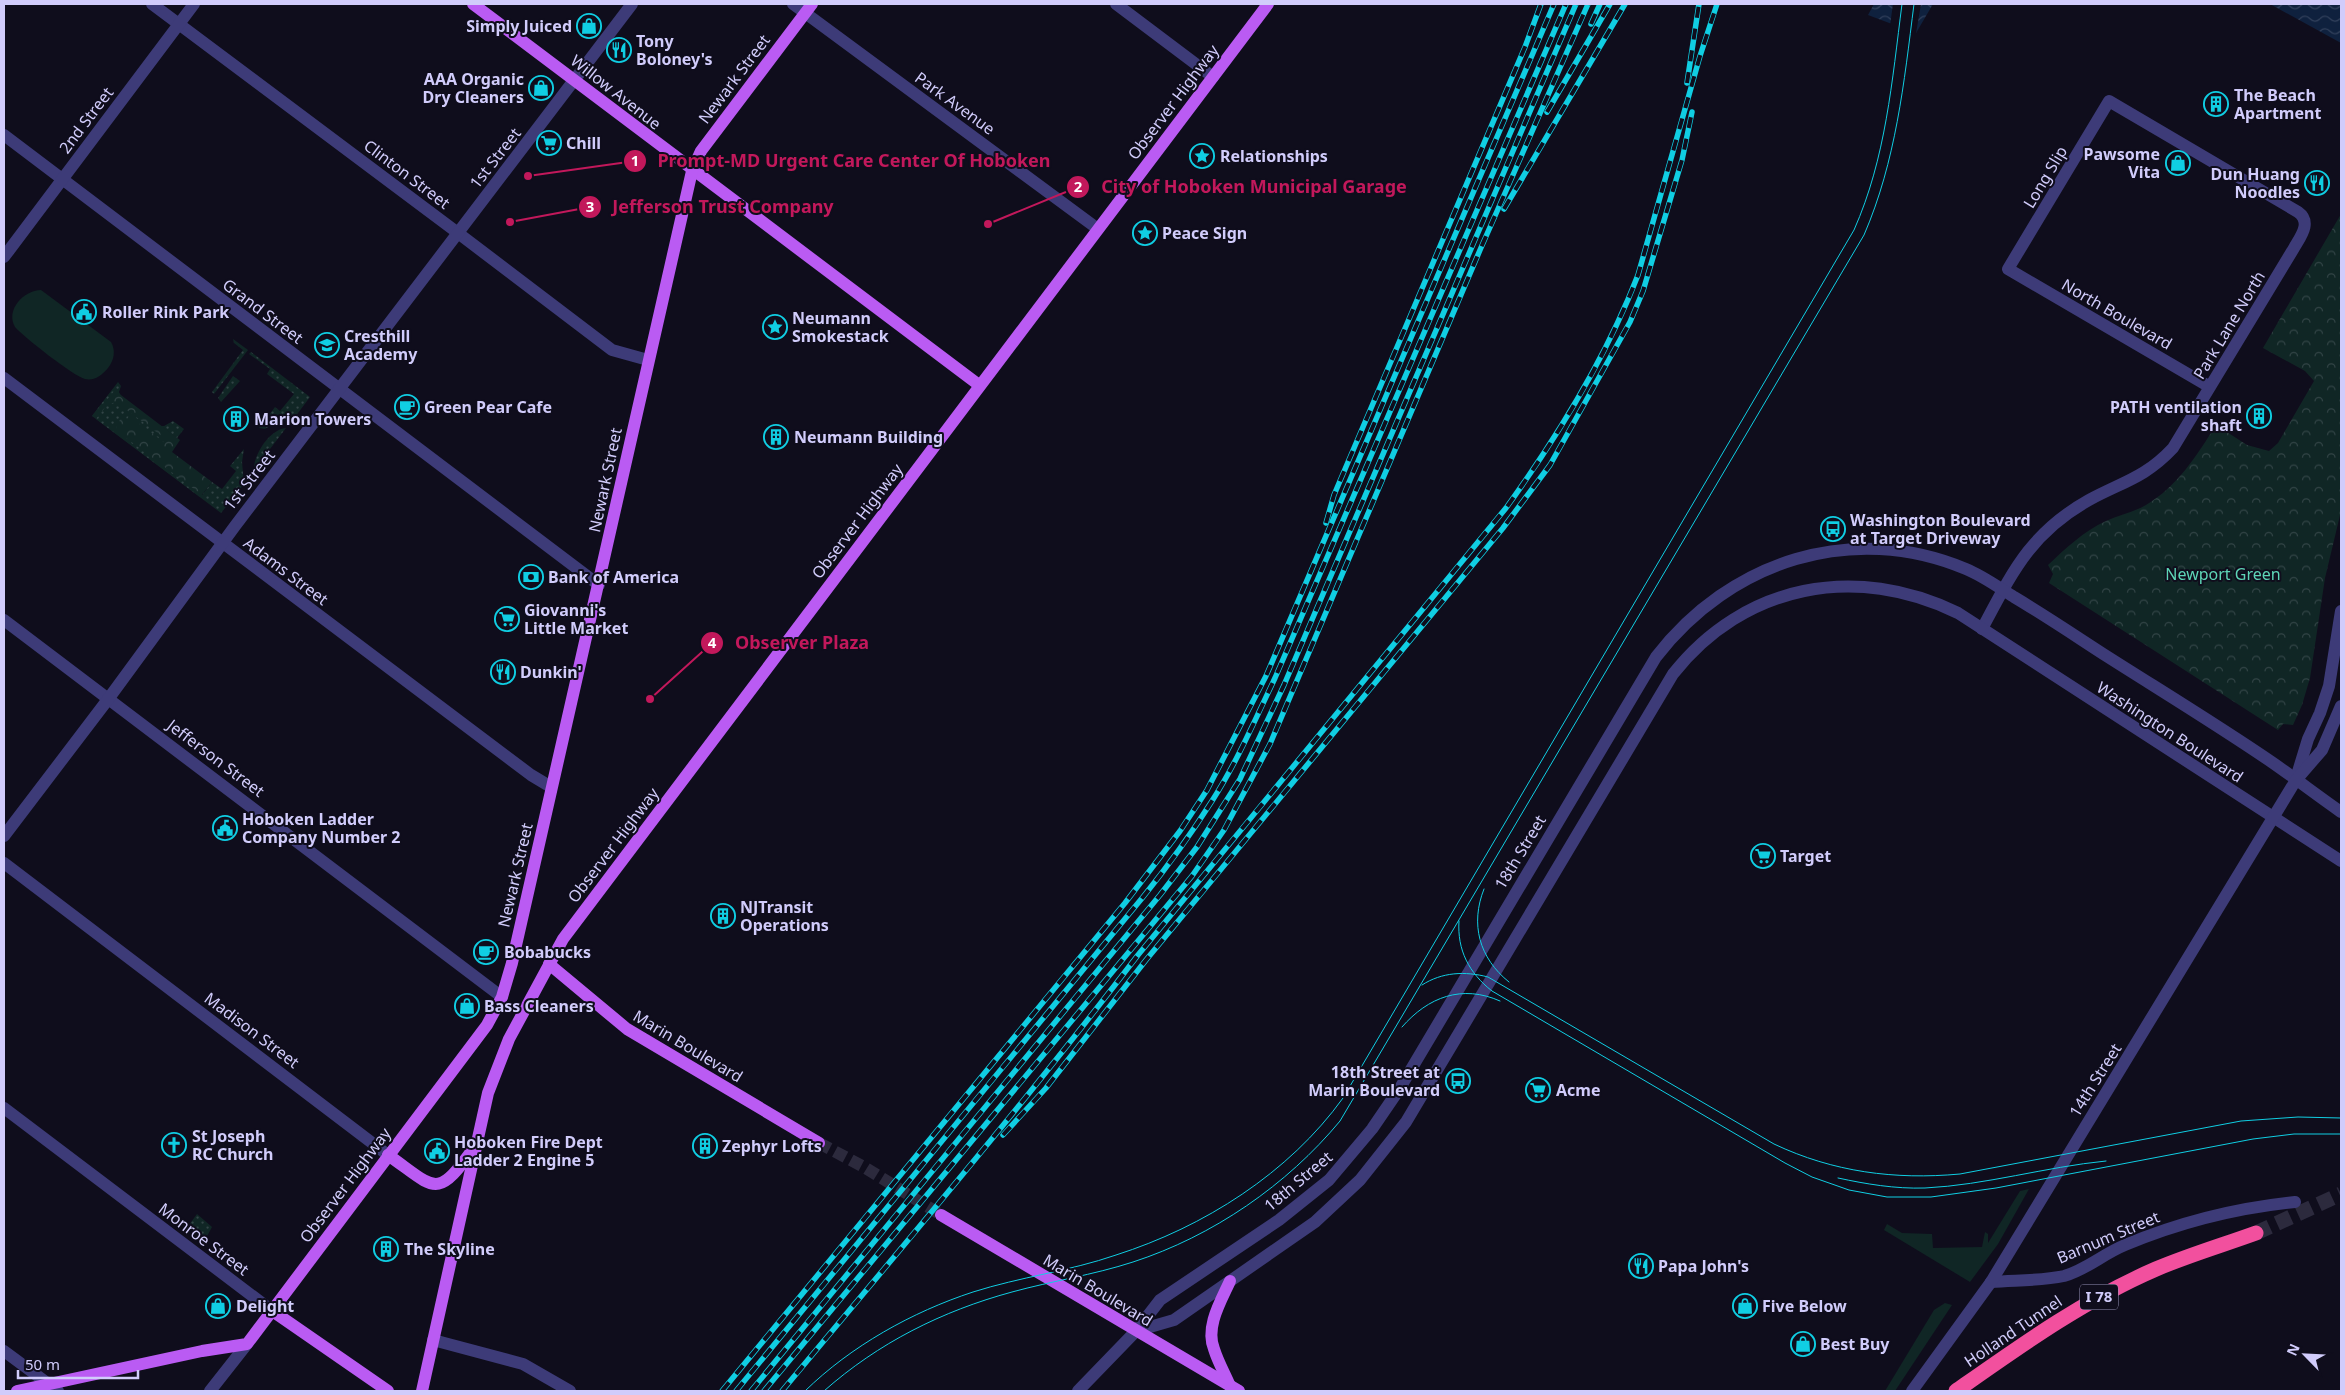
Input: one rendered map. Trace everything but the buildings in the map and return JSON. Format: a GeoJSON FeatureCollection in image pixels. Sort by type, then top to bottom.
{"type":"FeatureCollection","features":[{"type":"Feature","properties":{"kind":"highway","name":"Holland Tunnel"},"geometry":{"type":"LineString","coordinates":[[1956,1391],[2051,1326],[2106,1294],[2158,1268],[2256,1233]]}},
{"type":"Feature","properties":{"kind":"main road","name":"Willow Avenue"},"geometry":{"type":"LineString","coordinates":[[473,4],[979,385]]}},
{"type":"Feature","properties":{"kind":"main road","name":"Observer Highway"},"geometry":{"type":"LineString","coordinates":[[476,1146],[482,1113],[495,1072],[513,1030],[549,964],[574,924],[1268,4]]}},
{"type":"Feature","properties":{"kind":"main road","name":"Newark Street"},"geometry":{"type":"LineString","coordinates":[[502,996],[512,963],[599,585],[692,170],[701,151],[808,8]]}},
{"type":"Feature","properties":{"kind":"main road","name":"Marin Boulevard"},"geometry":{"type":"LineString","coordinates":[[549,964],[627,1029],[819,1143]]}},
{"type":"Feature","properties":{"kind":"main road","name":"Observer Highway"},"geometry":{"type":"LineString","coordinates":[[247,1344],[487,1026],[502,996]]}},
{"type":"Feature","properties":{"kind":"main road","name":"Madison Street"},"geometry":{"type":"LineString","coordinates":[[388,1155],[419,1177],[438,1185],[444,1184],[453,1177],[476,1146]]}},
{"type":"Feature","properties":{"kind":"main road"},"geometry":{"type":"LineString","coordinates":[[422,1391],[476,1146]]}},
{"type":"Feature","properties":{"kind":"main road","name":"Marin Boulevard"},"geometry":{"type":"LineString","coordinates":[[941,1215],[1235,1389]]}},
{"type":"Feature","properties":{"kind":"main road"},"geometry":{"type":"LineString","coordinates":[[1230,1281],[1215,1315],[1212,1339],[1213,1348],[1235,1389]]}},
{"type":"Feature","properties":{"kind":"main road","name":"Monroe Street"},"geometry":{"type":"LineString","coordinates":[[271,1310],[388,1391]]}},
{"type":"Feature","properties":{"kind":"main road"},"geometry":{"type":"LineString","coordinates":[[17,1391],[54,1388],[195,1352],[247,1344]]}},
{"type":"Feature","properties":{"kind":"street","name":"Clinton Street"},"geometry":{"type":"LineString","coordinates":[[152,4],[458,232],[612,350],[648,360]]}},
{"type":"Feature","properties":{"kind":"street","name":"2nd Street"},"geometry":{"type":"LineString","coordinates":[[4,257],[194,4]]}},
{"type":"Feature","properties":{"kind":"street","name":"1st Street"},"geometry":{"type":"LineString","coordinates":[[4,836],[109,698],[222,543],[632,4]]}},
{"type":"Feature","properties":{"kind":"street","name":"Park Avenue"},"geometry":{"type":"LineString","coordinates":[[793,4],[808,8],[1098,229]]}},
{"type":"Feature","properties":{"kind":"street"},"geometry":{"type":"LineString","coordinates":[[1116,4],[1213,77]]}},
{"type":"Feature","properties":{"kind":"street","name":"Long Slip"},"geometry":{"type":"LineString","coordinates":[[2008,269],[2109,101]]}},
{"type":"Feature","properties":{"kind":"street","name":"Park Lane North"},"geometry":{"type":"LineString","coordinates":[[1982,629],[2022,558],[2036,540],[2056,522],[2091,500],[2145,474],[2164,458],[2179,439],[2301,236],[2305,226],[2304,219],[2298,212],[2109,101]]}},
{"type":"Feature","properties":{"kind":"street","name":"Grand Street"},"geometry":{"type":"LineString","coordinates":[[4,135],[599,585]]}},
{"type":"Feature","properties":{"kind":"street","name":"North Boulevard"},"geometry":{"type":"LineString","coordinates":[[2008,269],[2210,387]]}},
{"type":"Feature","properties":{"kind":"street","name":"Adams Street"},"geometry":{"type":"LineString","coordinates":[[4,378],[531,775],[551,787]]}},
{"type":"Feature","properties":{"kind":"street","name":"18th Street"},"geometry":{"type":"LineString","coordinates":[[1078,1391],[1136,1331],[1160,1300],[1297,1207],[1329,1180],[1372,1129],[1400,1088],[1647,670],[1687,620],[1724,591],[1784,563],[1816,554],[1848,550],[1894,551],[1941,560],[1977,574],[2003,590]]}},
{"type":"Feature","properties":{"kind":"street","name":"18th Street"},"geometry":{"type":"LineString","coordinates":[[1136,1331],[1174,1320],[1282,1246],[1331,1208],[1384,1153],[1406,1122],[1668,680],[1693,650],[1732,619],[1762,603],[1790,594],[1822,588],[1858,586],[1908,594],[1958,614],[1982,629]]}},
{"type":"Feature","properties":{"kind":"street","name":"Washington Boulevard"},"geometry":{"type":"LineString","coordinates":[[2003,590],[2274,764],[2341,812]]}},
{"type":"Feature","properties":{"kind":"street"},"geometry":{"type":"LineString","coordinates":[[2296,780],[2308,739],[2320,713],[2329,686],[2341,611]]}},
{"type":"Feature","properties":{"kind":"street","name":"Jefferson Street"},"geometry":{"type":"LineString","coordinates":[[4,620],[502,996]]}},
{"type":"Feature","properties":{"kind":"street","name":"Washington Boulevard"},"geometry":{"type":"LineString","coordinates":[[1982,629],[2341,861]]}},
{"type":"Feature","properties":{"kind":"street"},"geometry":{"type":"LineString","coordinates":[[2296,780],[2322,750],[2341,706]]}},
{"type":"Feature","properties":{"kind":"street","name":"14th Street"},"geometry":{"type":"LineString","coordinates":[[1912,1391],[1991,1282],[2092,1114],[2146,1030],[2296,780]]}},
{"type":"Feature","properties":{"kind":"street","name":"Madison Street"},"geometry":{"type":"LineString","coordinates":[[4,863],[388,1155]]}},
{"type":"Feature","properties":{"kind":"street"},"geometry":{"type":"LineString","coordinates":[[1510,901],[1531,912]]}},
{"type":"Feature","properties":{"kind":"street","name":"Monroe Street"},"geometry":{"type":"LineString","coordinates":[[4,1108],[271,1310]]}},
{"type":"Feature","properties":{"kind":"street","name":"Barnum Street"},"geometry":{"type":"LineString","coordinates":[[1991,1282],[2064,1276],[2080,1270],[2122,1246],[2179,1225],[2217,1213],[2295,1202]]}},
{"type":"Feature","properties":{"kind":"street"},"geometry":{"type":"LineString","coordinates":[[433,1340],[523,1364],[570,1391]]}},
{"type":"Feature","properties":{"kind":"street","name":"Observer Highway"},"geometry":{"type":"LineString","coordinates":[[210,1391],[247,1344]]}},
{"type":"Feature","properties":{"kind":"street"},"geometry":{"type":"LineString","coordinates":[[4,1351],[54,1388]]}},
{"type":"Feature","properties":{"kind":"green space","name":"Newport Green"},"geometry":{"type":"Polygon","coordinates":[[[2341,214],[2341,511],[2325,578],[2310,678],[2302,705],[2293,725],[2283,724],[2278,730],[2049,583],[2053,574],[2048,565],[2068,546],[2090,530],[2106,521],[2146,505],[2168,489],[2186,469],[2216,425],[2247,445],[2269,451],[2278,443],[2314,381],[2305,371],[2263,348],[2341,214]]]}},
{"type":"Feature","properties":{"kind":"green space"},"geometry":{"type":"Polygon","coordinates":[[[41,290],[111,342],[114,352],[113,359],[101,375],[85,379],[70,371],[15,327],[12,314],[18,302],[28,293],[41,290]]]}},
{"type":"Feature","properties":{"kind":"green space"},"geometry":{"type":"Polygon","coordinates":[[[233,339],[248,350],[214,394],[212,392],[243,350],[234,343],[233,339]]]}},
{"type":"Feature","properties":{"kind":"green space"},"geometry":{"type":"Polygon","coordinates":[[[251,352],[310,397],[292,421],[277,421],[265,429],[259,428],[275,407],[280,411],[294,394],[267,374],[270,369],[249,354],[251,352]]]}},
{"type":"Feature","properties":{"kind":"green space"},"geometry":{"type":"Polygon","coordinates":[[[233,376],[240,381],[221,402],[218,398],[233,376]]]}},
{"type":"Feature","properties":{"kind":"green space"},"geometry":{"type":"Polygon","coordinates":[[[118,382],[121,386],[119,392],[121,396],[114,391],[94,417],[92,416],[118,382]]]}},
{"type":"Feature","properties":{"kind":"green space"},"geometry":{"type":"Polygon","coordinates":[[[113,389],[180,440],[172,452],[212,482],[200,497],[92,416],[113,389]]]}},
{"type":"Feature","properties":{"kind":"green space"},"geometry":{"type":"Polygon","coordinates":[[[116,402],[167,440],[165,443],[129,416],[127,419],[122,418],[118,422],[116,428],[118,432],[202,495],[212,482],[222,489],[236,471],[230,466],[244,449],[242,462],[244,484],[221,513],[96,419],[107,405],[116,402]]]}},
{"type":"Feature","properties":{"kind":"green space"},"geometry":{"type":"Polygon","coordinates":[[[173,421],[184,429],[177,438],[161,426],[173,421]]]}},
{"type":"Feature","properties":{"kind":"green space"},"geometry":{"type":"Polygon","coordinates":[[[286,428],[254,470],[259,450],[274,433],[286,428]]]}},
{"type":"Feature","properties":{"kind":"green space"},"geometry":{"type":"Polygon","coordinates":[[[2029,1189],[1998,1244],[1970,1282],[1884,1230],[1887,1224],[1902,1233],[1932,1234],[1933,1248],[1982,1247],[1985,1232],[1988,1234],[1988,1243],[2020,1191],[2029,1189]]]}},
{"type":"Feature","properties":{"kind":"green space"},"geometry":{"type":"Polygon","coordinates":[[[197,1214],[212,1227],[206,1238],[189,1225],[197,1214]]]}},
{"type":"Feature","properties":{"kind":"green space"},"geometry":{"type":"Polygon","coordinates":[[[1945,1303],[1952,1305],[1895,1391],[1885,1391],[1934,1310],[1945,1303]]]}},
{"type":"Feature","properties":{"kind":"water"},"geometry":{"type":"Polygon","coordinates":[[[1874,4],[1933,4],[1916,33],[1868,15],[1874,4]]]}},
{"type":"Feature","properties":{"kind":"water"},"geometry":{"type":"Polygon","coordinates":[[[2270,4],[2341,4],[2341,43],[2270,4]]]}},
{"type":"Feature","properties":{"kind":"pier"},"geometry":{"type":"Polygon","coordinates":[[[1893,4],[1921,4],[1916,33],[1907,33],[1890,26],[1893,4]]]}},
{"type":"Feature","properties":{"kind":"tunnel"},"geometry":{"type":"LineString","coordinates":[[819,1143],[864,1167],[941,1215]]}},
{"type":"Feature","properties":{"kind":"tunnel"},"geometry":{"type":"LineString","coordinates":[[2256,1233],[2341,1194]]}},
{"type":"Feature","properties":{"kind":"tram line"},"geometry":{"type":"LineString","coordinates":[[805,1391],[842,1359],[862,1345],[905,1320],[927,1310],[973,1292],[1099,1261],[1149,1243],[1212,1213],[1271,1173],[1297,1150],[1343,1098],[1854,230],[1865,203],[1881,147],[1891,90],[1902,4]]}},
{"type":"Feature","properties":{"kind":"tram line"},"geometry":{"type":"LineString","coordinates":[[824,1391],[866,1358],[936,1319],[1012,1292],[1103,1271],[1133,1262],[1192,1238],[1247,1206],[1272,1187],[1297,1166],[1340,1121],[1864,235],[1884,179],[1891,150],[1902,92],[1914,4]]}},
{"type":"Feature","properties":{"kind":"tram line"},"geometry":{"type":"LineString","coordinates":[[1484,889],[1478,915],[1480,940],[1490,962],[1509,982]]}},
{"type":"Feature","properties":{"kind":"tram line"},"geometry":{"type":"LineString","coordinates":[[1459,921],[1460,942],[1466,960],[1477,977],[1492,991],[1785,1163],[1812,1177],[1849,1190],[1887,1197],[1931,1197],[1996,1188],[2253,1139],[2294,1134],[2341,1134]]}},
{"type":"Feature","properties":{"kind":"tram line"},"geometry":{"type":"LineString","coordinates":[[1422,985],[1438,977],[1462,973],[1488,977],[1774,1144],[1796,1154],[1865,1172],[1912,1176],[1960,1174],[2241,1121],[2298,1117],[2341,1118]]}},
{"type":"Feature","properties":{"kind":"tram line"},"geometry":{"type":"LineString","coordinates":[[1402,1027],[1423,1008],[1446,996],[1472,994],[1500,1001]]}},
{"type":"Feature","properties":{"kind":"tram line"},"geometry":{"type":"LineString","coordinates":[[1838,1178],[1881,1186],[1925,1188],[1970,1183],[2106,1161]]}},
{"type":"Feature","properties":{"kind":"railway"},"geometry":{"type":"LineString","coordinates":[[1326,523],[1334,495],[1525,47],[1541,4]]}},
{"type":"Feature","properties":{"kind":"railway"},"geometry":{"type":"LineString","coordinates":[[722,1391],[1125,903],[1180,831],[1207,790],[1266,676],[1554,4]]}},
{"type":"Feature","properties":{"kind":"railway"},"geometry":{"type":"LineString","coordinates":[[736,1391],[1143,897],[1188,838],[1230,771],[1275,678],[1566,4]]}},
{"type":"Feature","properties":{"kind":"railway"},"geometry":{"type":"LineString","coordinates":[[751,1391],[1160,895],[1197,847],[1240,779],[1284,685],[1576,4]]}},
{"type":"Feature","properties":{"kind":"railway"},"geometry":{"type":"LineString","coordinates":[[764,1391],[1192,876],[1224,830],[1270,744],[1480,250],[1588,4]]}},
{"type":"Feature","properties":{"kind":"railway"},"geometry":{"type":"LineString","coordinates":[[1591,24],[1600,4]]}},
{"type":"Feature","properties":{"kind":"railway"},"geometry":{"type":"LineString","coordinates":[[1547,112],[1610,4]]}},
{"type":"Feature","properties":{"kind":"railway"},"geometry":{"type":"LineString","coordinates":[[1504,209],[1625,4]]}},
{"type":"Feature","properties":{"kind":"railway"},"geometry":{"type":"LineString","coordinates":[[1687,83],[1699,4]]}},
{"type":"Feature","properties":{"kind":"railway"},"geometry":{"type":"LineString","coordinates":[[782,1391],[1007,1120],[1138,955],[1506,508],[1544,453],[1580,396],[1596,366],[1638,275],[1700,56],[1717,4]]}},
{"type":"Feature","properties":{"kind":"railway"},"geometry":{"type":"LineString","coordinates":[[1003,1135],[1046,1088],[1146,960],[1503,528],[1550,465],[1630,322],[1643,291],[1682,160],[1692,112]]}},
{"type":"Feature","properties":{"kind":"place","name":"Simply Juiced"},"geometry":{"type":"Point","coordinates":[589,26]}},
{"type":"Feature","properties":{"kind":"place","name":"Tony Boloney's"},"geometry":{"type":"Point","coordinates":[619,50]}},
{"type":"Feature","properties":{"kind":"place","name":"AAA Organic Dry Cleaners"},"geometry":{"type":"Point","coordinates":[541,88]}},
{"type":"Feature","properties":{"kind":"place","name":"The Beach Apartment"},"geometry":{"type":"Point","coordinates":[2216,104]}},
{"type":"Feature","properties":{"kind":"place","name":"Chill"},"geometry":{"type":"Point","coordinates":[549,143]}},
{"type":"Feature","properties":{"kind":"place","name":"Relationships"},"geometry":{"type":"Point","coordinates":[1202,156]}},
{"type":"Feature","properties":{"kind":"place","name":"Pawsome Vita"},"geometry":{"type":"Point","coordinates":[2178,163]}},
{"type":"Feature","properties":{"kind":"place","name":"Prompt-MD Urgent Care Center Of Hoboken"},"geometry":{"type":"Point","coordinates":[528,176]}},
{"type":"Feature","properties":{"kind":"place","name":"Dun Huang Noodles"},"geometry":{"type":"Point","coordinates":[2317,183]}},
{"type":"Feature","properties":{"kind":"place","name":"Jefferson Trust Company"},"geometry":{"type":"Point","coordinates":[510,222]}},
{"type":"Feature","properties":{"kind":"place","name":"City of Hoboken Municipal Garage"},"geometry":{"type":"Point","coordinates":[988,224]}},
{"type":"Feature","properties":{"kind":"place","name":"Peace Sign"},"geometry":{"type":"Point","coordinates":[1145,233]}},
{"type":"Feature","properties":{"kind":"place","name":"Roller Rink Park"},"geometry":{"type":"Point","coordinates":[84,312]}},
{"type":"Feature","properties":{"kind":"place","name":"Neumann Smokestack"},"geometry":{"type":"Point","coordinates":[775,327]}},
{"type":"Feature","properties":{"kind":"place","name":"Cresthill Academy"},"geometry":{"type":"Point","coordinates":[327,345]}},
{"type":"Feature","properties":{"kind":"place","name":"Green Pear Cafe"},"geometry":{"type":"Point","coordinates":[407,407]}},
{"type":"Feature","properties":{"kind":"place","name":"PATH ventilation shaft"},"geometry":{"type":"Point","coordinates":[2259,416]}},
{"type":"Feature","properties":{"kind":"place","name":"Marion Towers"},"geometry":{"type":"Point","coordinates":[236,419]}},
{"type":"Feature","properties":{"kind":"place","name":"Neumann Building"},"geometry":{"type":"Point","coordinates":[776,437]}},
{"type":"Feature","properties":{"kind":"place","name":"Washington Boulevard at Target Driveway"},"geometry":{"type":"Point","coordinates":[1833,529]}},
{"type":"Feature","properties":{"kind":"place","name":"Bank of America"},"geometry":{"type":"Point","coordinates":[531,577]}},
{"type":"Feature","properties":{"kind":"place","name":"Giovanni's Little Market"},"geometry":{"type":"Point","coordinates":[507,619]}},
{"type":"Feature","properties":{"kind":"place","name":"Dunkin'"},"geometry":{"type":"Point","coordinates":[503,672]}},
{"type":"Feature","properties":{"kind":"place","name":"Observer Plaza"},"geometry":{"type":"Point","coordinates":[650,699]}},
{"type":"Feature","properties":{"kind":"place","name":"Hoboken Ladder Company Number 2"},"geometry":{"type":"Point","coordinates":[225,828]}},
{"type":"Feature","properties":{"kind":"place","name":"Target"},"geometry":{"type":"Point","coordinates":[1763,856]}},
{"type":"Feature","properties":{"kind":"place","name":"NJTransit Operations"},"geometry":{"type":"Point","coordinates":[723,916]}},
{"type":"Feature","properties":{"kind":"place","name":"Bobabucks"},"geometry":{"type":"Point","coordinates":[486,952]}},
{"type":"Feature","properties":{"kind":"place","name":"Bass Cleaners"},"geometry":{"type":"Point","coordinates":[467,1006]}},
{"type":"Feature","properties":{"kind":"place","name":"18th Street at Marin Boulevard"},"geometry":{"type":"Point","coordinates":[1458,1081]}},
{"type":"Feature","properties":{"kind":"place","name":"Acme"},"geometry":{"type":"Point","coordinates":[1538,1090]}},
{"type":"Feature","properties":{"kind":"place","name":"St Joseph RC Church"},"geometry":{"type":"Point","coordinates":[174,1145]}},
{"type":"Feature","properties":{"kind":"place","name":"Zephyr Lofts"},"geometry":{"type":"Point","coordinates":[705,1146]}},
{"type":"Feature","properties":{"kind":"place","name":"Hoboken Fire Dept Ladder 2 Engine 5"},"geometry":{"type":"Point","coordinates":[437,1151]}},
{"type":"Feature","properties":{"kind":"place","name":"The Skyline"},"geometry":{"type":"Point","coordinates":[386,1249]}},
{"type":"Feature","properties":{"kind":"place","name":"Papa John's"},"geometry":{"type":"Point","coordinates":[1641,1266]}},
{"type":"Feature","properties":{"kind":"place","name":"Delight"},"geometry":{"type":"Point","coordinates":[218,1306]}},
{"type":"Feature","properties":{"kind":"place","name":"Five Below"},"geometry":{"type":"Point","coordinates":[1745,1306]}},
{"type":"Feature","properties":{"kind":"place","name":"Best Buy"},"geometry":{"type":"Point","coordinates":[1803,1344]}}]}
